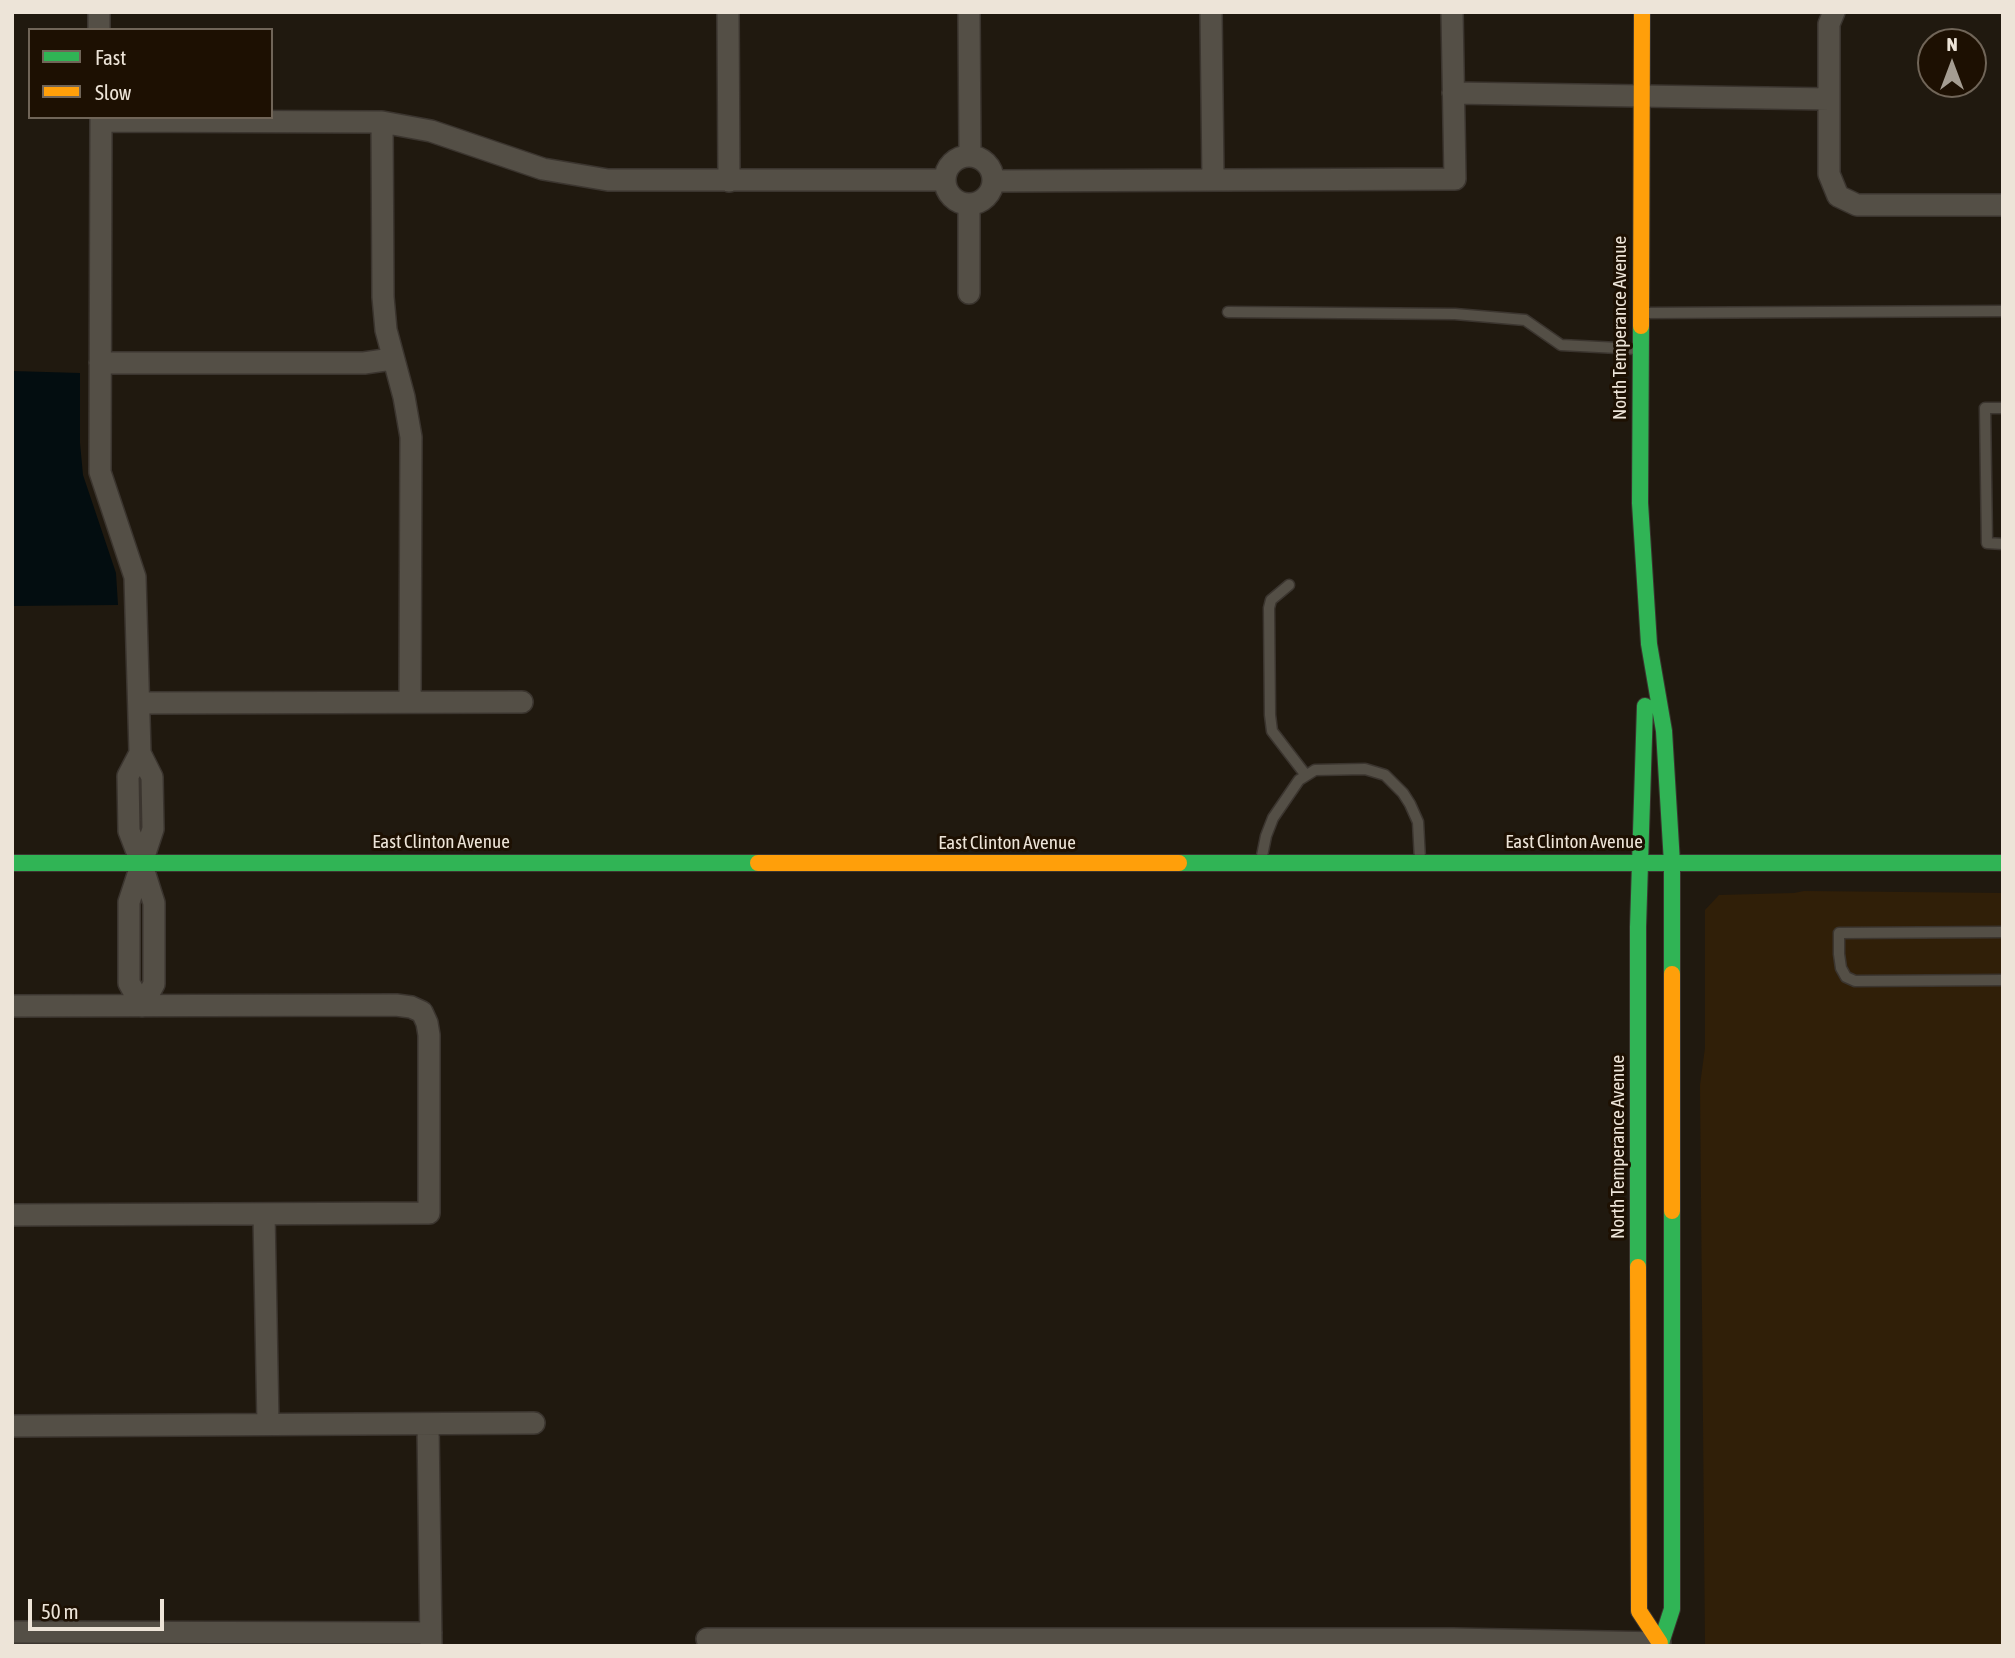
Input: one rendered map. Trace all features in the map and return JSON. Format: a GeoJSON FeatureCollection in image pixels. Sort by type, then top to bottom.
{"type":"FeatureCollection","features":[{"type":"Feature","properties":{"kind":"main road","name":"North Temperance Avenue"},"geometry":{"type":"LineString","coordinates":[[1642,12],[1640,503],[1649,644],[1664,731],[1671,863],[1672,1609],[1660,1644]]}},
{"type":"Feature","properties":{"kind":"main road","name":"North Temperance Avenue"},"geometry":{"type":"LineString","coordinates":[[1649,644],[1643,731],[1639,927],[1639,1611],[1660,1644]]}},
{"type":"Feature","properties":{"kind":"main road","name":"East Clinton Avenue"},"geometry":{"type":"LineString","coordinates":[[12,863],[2003,863]]}},
{"type":"Feature","properties":{"kind":"street"},"geometry":{"type":"LineString","coordinates":[[727,12],[729,181]]}},
{"type":"Feature","properties":{"kind":"street"},"geometry":{"type":"LineString","coordinates":[[970,12],[970,156]]}},
{"type":"Feature","properties":{"kind":"street"},"geometry":{"type":"LineString","coordinates":[[1211,12],[1213,180]]}},
{"type":"Feature","properties":{"kind":"street"},"geometry":{"type":"LineString","coordinates":[[993,181],[1455,179],[1451,12]]}},
{"type":"Feature","properties":{"kind":"street"},"geometry":{"type":"LineString","coordinates":[[1835,12],[1829,24],[1829,174],[1838,196],[1857,205],[2003,205]]}},
{"type":"Feature","properties":{"kind":"street"},"geometry":{"type":"LineString","coordinates":[[1453,93],[1829,99]]}},
{"type":"Feature","properties":{"kind":"street"},"geometry":{"type":"LineString","coordinates":[[142,1006],[129,983],[129,902],[141,862],[129,831],[128,776],[140,753],[135,578],[100,472],[101,119],[382,122],[430,131],[543,169],[608,180],[945,180]]}},
{"type":"Feature","properties":{"kind":"street"},"geometry":{"type":"LineString","coordinates":[[382,122],[383,297],[392,359],[404,397],[411,437],[410,702]]}},
{"type":"Feature","properties":{"kind":"street"},"geometry":{"type":"LineString","coordinates":[[970,156],[989,166],[993,181],[988,195],[969,204],[950,194],[945,180],[946,172],[955,160],[970,156]]}},
{"type":"Feature","properties":{"kind":"street"},"geometry":{"type":"LineString","coordinates":[[969,204],[970,293]]}},
{"type":"Feature","properties":{"kind":"street"},"geometry":{"type":"LineString","coordinates":[[100,363],[364,363],[392,359]]}},
{"type":"Feature","properties":{"kind":"street"},"geometry":{"type":"LineString","coordinates":[[139,703],[522,702]]}},
{"type":"Feature","properties":{"kind":"street"},"geometry":{"type":"LineString","coordinates":[[12,1006],[396,1005],[422,1012],[429,1035],[429,1213],[12,1215]]}},
{"type":"Feature","properties":{"kind":"street"},"geometry":{"type":"LineString","coordinates":[[264,1214],[268,1424]]}},
{"type":"Feature","properties":{"kind":"street"},"geometry":{"type":"LineString","coordinates":[[12,1426],[534,1423]]}},
{"type":"Feature","properties":{"kind":"street"},"geometry":{"type":"LineString","coordinates":[[12,1632],[431,1639],[428,1425]]}},
{"type":"Feature","properties":{"kind":"street"},"geometry":{"type":"LineString","coordinates":[[708,1639],[1453,1639],[1660,1644]]}},
{"type":"Feature","properties":{"kind":"lane"},"geometry":{"type":"LineString","coordinates":[[1640,313],[2003,311]]}},
{"type":"Feature","properties":{"kind":"lane"},"geometry":{"type":"LineString","coordinates":[[1228,312],[1455,314],[1525,320],[1561,345],[1640,349]]}},
{"type":"Feature","properties":{"kind":"lane"},"geometry":{"type":"LineString","coordinates":[[2003,408],[1985,408],[1987,543],[2003,544]]}},
{"type":"Feature","properties":{"kind":"lane"},"geometry":{"type":"LineString","coordinates":[[1289,585],[1271,600],[1269,608],[1270,715],[1272,732],[1305,774]]}},
{"type":"Feature","properties":{"kind":"lane"},"geometry":{"type":"LineString","coordinates":[[1260,864],[1273,818],[1292,787],[1305,774],[1315,770],[1365,769],[1385,775],[1403,793],[1418,821],[1420,863]]}},
{"type":"Feature","properties":{"kind":"lane"},"geometry":{"type":"LineString","coordinates":[[2003,932],[1839,933],[1841,968],[1846,977],[1855,981],[2003,981]]}},
{"type":"Feature","properties":{"kind":"shaded area"},"geometry":{"type":"Polygon","coordinates":[[[12,371],[80,373],[83,475],[116,573],[118,605],[12,606],[12,371]]]}},
{"type":"Feature","properties":{"kind":"shaded area"},"geometry":{"type":"Polygon","coordinates":[[[1804,891],[2003,893],[2003,1646],[1705,1646],[1700,1085],[1705,1048],[1705,910],[1719,895],[1804,891]]]}},
{"type":"Feature","properties":{"kind":"traffic: fast"},"geometry":{"type":"LineString","coordinates":[[1641,326],[1640,503],[1649,644],[1664,731],[1672,863],[1672,974]]}},
{"type":"Feature","properties":{"kind":"traffic: fast"},"geometry":{"type":"LineString","coordinates":[[1638,1267],[1638,927],[1645,706]]}},
{"type":"Feature","properties":{"kind":"traffic: fast"},"geometry":{"type":"LineString","coordinates":[[12,863],[758,863]]}},
{"type":"Feature","properties":{"kind":"traffic: fast"},"geometry":{"type":"LineString","coordinates":[[1179,863],[2003,863]]}},
{"type":"Feature","properties":{"kind":"traffic: fast"},"geometry":{"type":"LineString","coordinates":[[1660,1646],[1672,1609],[1672,1211]]}},
{"type":"Feature","properties":{"kind":"traffic: slow"},"geometry":{"type":"LineString","coordinates":[[1641,326],[1642,12]]}},
{"type":"Feature","properties":{"kind":"traffic: slow"},"geometry":{"type":"LineString","coordinates":[[758,863],[1179,863]]}},
{"type":"Feature","properties":{"kind":"traffic: slow"},"geometry":{"type":"LineString","coordinates":[[1672,974],[1672,1211]]}},
{"type":"Feature","properties":{"kind":"traffic: slow"},"geometry":{"type":"LineString","coordinates":[[1638,1267],[1639,1611],[1660,1643]]}}]}
